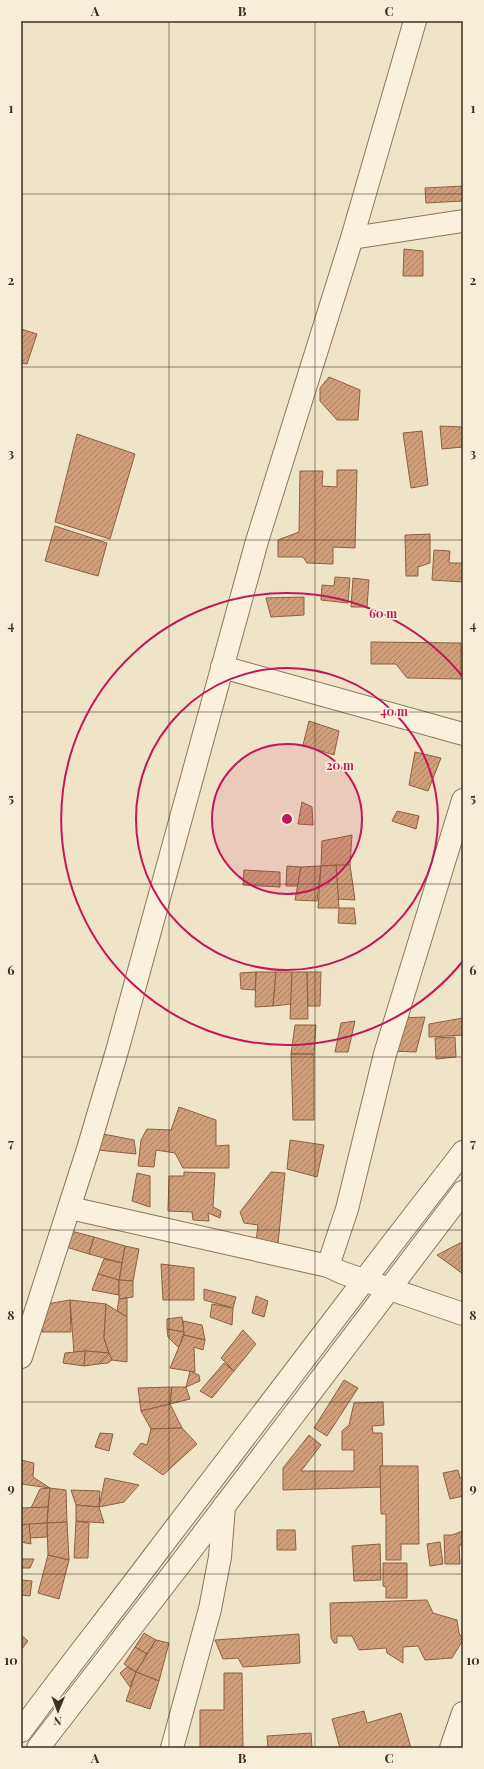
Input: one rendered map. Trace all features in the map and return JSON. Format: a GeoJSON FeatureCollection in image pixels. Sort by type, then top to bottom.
{"type":"FeatureCollection","features":[{"type":"Feature","properties":{"kind":"street"},"geometry":{"type":"LineString","coordinates":[[21,1357],[70,1208],[117,1051],[257,541],[352,238],[415,21]]}},
{"type":"Feature","properties":{"kind":"street"},"geometry":{"type":"LineString","coordinates":[[352,238],[463,221]]}},
{"type":"Feature","properties":{"kind":"street"},"geometry":{"type":"LineString","coordinates":[[222,667],[463,734]]}},
{"type":"Feature","properties":{"kind":"street"},"geometry":{"type":"LineString","coordinates":[[328,1266],[346,1209],[385,1054],[463,800]]}},
{"type":"Feature","properties":{"kind":"street"},"geometry":{"type":"LineString","coordinates":[[21,1731],[233,1450],[463,1152]]}},
{"type":"Feature","properties":{"kind":"street"},"geometry":{"type":"LineString","coordinates":[[38,1748],[463,1192]]}},
{"type":"Feature","properties":{"kind":"street"},"geometry":{"type":"LineString","coordinates":[[70,1208],[328,1266],[389,1289],[463,1314]]}},
{"type":"Feature","properties":{"kind":"street"},"geometry":{"type":"LineString","coordinates":[[172,1748],[210,1609],[220,1557],[224,1506]]}},
{"type":"Feature","properties":{"kind":"street"},"geometry":{"type":"LineString","coordinates":[[451,1748],[463,1713]]}},
{"type":"Feature","properties":{"kind":"building"},"geometry":{"type":"Polygon","coordinates":[[[463,186],[463,201],[426,203],[425,188],[463,186]]]}},
{"type":"Feature","properties":{"kind":"building"},"geometry":{"type":"Polygon","coordinates":[[[404,249],[423,251],[423,276],[403,276],[404,249]]]}},
{"type":"Feature","properties":{"kind":"building"},"geometry":{"type":"Polygon","coordinates":[[[21,329],[37,334],[27,364],[21,363],[21,329]]]}},
{"type":"Feature","properties":{"kind":"building"},"geometry":{"type":"Polygon","coordinates":[[[329,377],[360,390],[358,420],[337,420],[320,401],[320,388],[329,377]]]}},
{"type":"Feature","properties":{"kind":"building"},"geometry":{"type":"Polygon","coordinates":[[[440,426],[463,427],[463,447],[442,449],[440,426]]]}},
{"type":"Feature","properties":{"kind":"building"},"geometry":{"type":"Polygon","coordinates":[[[422,431],[428,485],[411,488],[403,433],[422,431]]]}},
{"type":"Feature","properties":{"kind":"building"},"geometry":{"type":"Polygon","coordinates":[[[77,434],[135,454],[110,539],[55,522],[77,434]]]}},
{"type":"Feature","properties":{"kind":"building"},"geometry":{"type":"Polygon","coordinates":[[[337,470],[357,470],[355,548],[333,547],[333,564],[307,563],[303,557],[278,557],[278,540],[299,532],[300,471],[323,471],[322,486],[337,487],[337,470]]]}},
{"type":"Feature","properties":{"kind":"building"},"geometry":{"type":"Polygon","coordinates":[[[55,526],[107,543],[98,576],[45,561],[55,526]]]}},
{"type":"Feature","properties":{"kind":"building"},"geometry":{"type":"Polygon","coordinates":[[[430,534],[430,563],[418,567],[418,576],[406,576],[405,535],[430,534]]]}},
{"type":"Feature","properties":{"kind":"building"},"geometry":{"type":"Polygon","coordinates":[[[434,550],[450,551],[449,563],[463,563],[463,582],[432,580],[434,550]]]}},
{"type":"Feature","properties":{"kind":"building"},"geometry":{"type":"Polygon","coordinates":[[[335,577],[350,578],[348,603],[321,600],[322,585],[334,586],[335,577]]]}},
{"type":"Feature","properties":{"kind":"building"},"geometry":{"type":"Polygon","coordinates":[[[353,578],[369,580],[367,607],[351,607],[353,578]]]}},
{"type":"Feature","properties":{"kind":"building"},"geometry":{"type":"Polygon","coordinates":[[[304,597],[304,615],[271,617],[266,598],[304,597]]]}},
{"type":"Feature","properties":{"kind":"building"},"geometry":{"type":"Polygon","coordinates":[[[371,642],[461,643],[461,679],[407,678],[396,664],[371,664],[371,642]]]}},
{"type":"Feature","properties":{"kind":"building"},"geometry":{"type":"Polygon","coordinates":[[[309,721],[339,731],[334,755],[303,745],[309,721]]]}},
{"type":"Feature","properties":{"kind":"building"},"geometry":{"type":"Polygon","coordinates":[[[415,752],[441,758],[428,791],[409,785],[415,752]]]}},
{"type":"Feature","properties":{"kind":"building"},"geometry":{"type":"Polygon","coordinates":[[[302,802],[312,807],[313,825],[298,824],[302,802]]]}},
{"type":"Feature","properties":{"kind":"building"},"geometry":{"type":"Polygon","coordinates":[[[397,811],[419,816],[416,829],[392,821],[397,811]]]}},
{"type":"Feature","properties":{"kind":"building"},"geometry":{"type":"Polygon","coordinates":[[[352,835],[350,865],[321,866],[322,841],[352,835]]]}},
{"type":"Feature","properties":{"kind":"building"},"geometry":{"type":"Polygon","coordinates":[[[336,865],[350,865],[355,900],[338,899],[336,865]]]}},
{"type":"Feature","properties":{"kind":"building"},"geometry":{"type":"Polygon","coordinates":[[[336,865],[339,908],[318,908],[321,866],[336,865]]]}},
{"type":"Feature","properties":{"kind":"building"},"geometry":{"type":"Polygon","coordinates":[[[287,866],[301,867],[298,886],[286,886],[287,866]]]}},
{"type":"Feature","properties":{"kind":"building"},"geometry":{"type":"Polygon","coordinates":[[[321,866],[317,901],[295,900],[301,867],[321,866]]]}},
{"type":"Feature","properties":{"kind":"building"},"geometry":{"type":"Polygon","coordinates":[[[244,870],[280,872],[280,887],[243,885],[244,870]]]}},
{"type":"Feature","properties":{"kind":"building"},"geometry":{"type":"Polygon","coordinates":[[[339,908],[354,908],[356,924],[338,923],[339,908]]]}},
{"type":"Feature","properties":{"kind":"building"},"geometry":{"type":"Polygon","coordinates":[[[256,972],[276,972],[273,1006],[255,1007],[256,972]]]}},
{"type":"Feature","properties":{"kind":"building"},"geometry":{"type":"Polygon","coordinates":[[[256,972],[255,990],[241,989],[240,973],[256,972]]]}},
{"type":"Feature","properties":{"kind":"building"},"geometry":{"type":"Polygon","coordinates":[[[276,972],[292,972],[291,1004],[273,1006],[276,972]]]}},
{"type":"Feature","properties":{"kind":"building"},"geometry":{"type":"Polygon","coordinates":[[[292,972],[307,972],[308,1019],[290,1019],[292,972]]]}},
{"type":"Feature","properties":{"kind":"building"},"geometry":{"type":"Polygon","coordinates":[[[307,972],[321,972],[320,1006],[308,1006],[307,972]]]}},
{"type":"Feature","properties":{"kind":"building"},"geometry":{"type":"Polygon","coordinates":[[[425,1017],[416,1052],[390,1051],[400,1018],[425,1017]]]}},
{"type":"Feature","properties":{"kind":"building"},"geometry":{"type":"Polygon","coordinates":[[[463,1018],[463,1035],[429,1037],[429,1024],[463,1018]]]}},
{"type":"Feature","properties":{"kind":"building"},"geometry":{"type":"Polygon","coordinates":[[[355,1021],[348,1052],[335,1052],[341,1023],[355,1021]]]}},
{"type":"Feature","properties":{"kind":"building"},"geometry":{"type":"Polygon","coordinates":[[[295,1025],[316,1025],[314,1054],[291,1054],[295,1025]]]}},
{"type":"Feature","properties":{"kind":"building"},"geometry":{"type":"Polygon","coordinates":[[[455,1037],[456,1057],[436,1059],[435,1038],[455,1037]]]}},
{"type":"Feature","properties":{"kind":"building"},"geometry":{"type":"Polygon","coordinates":[[[291,1054],[314,1054],[314,1120],[293,1120],[291,1054]]]}},
{"type":"Feature","properties":{"kind":"building"},"geometry":{"type":"Polygon","coordinates":[[[179,1107],[216,1120],[216,1146],[229,1145],[229,1168],[183,1168],[175,1153],[156,1150],[154,1167],[138,1166],[141,1140],[147,1129],[171,1130],[179,1107]]]}},
{"type":"Feature","properties":{"kind":"building"},"geometry":{"type":"Polygon","coordinates":[[[93,1132],[134,1140],[136,1154],[88,1149],[93,1132]]]}},
{"type":"Feature","properties":{"kind":"building"},"geometry":{"type":"Polygon","coordinates":[[[290,1140],[324,1145],[317,1177],[287,1169],[290,1140]]]}},
{"type":"Feature","properties":{"kind":"building"},"geometry":{"type":"Polygon","coordinates":[[[184,1172],[215,1173],[213,1207],[221,1211],[220,1218],[208,1213],[209,1221],[193,1220],[192,1212],[168,1211],[169,1176],[184,1176],[184,1172]]]}},
{"type":"Feature","properties":{"kind":"building"},"geometry":{"type":"Polygon","coordinates":[[[271,1172],[285,1173],[278,1244],[256,1242],[258,1225],[244,1223],[240,1212],[271,1172]]]}},
{"type":"Feature","properties":{"kind":"building"},"geometry":{"type":"Polygon","coordinates":[[[137,1173],[150,1176],[150,1207],[132,1201],[137,1173]]]}},
{"type":"Feature","properties":{"kind":"building"},"geometry":{"type":"Polygon","coordinates":[[[71,1231],[94,1237],[89,1254],[66,1247],[71,1231]]]}},
{"type":"Feature","properties":{"kind":"building"},"geometry":{"type":"Polygon","coordinates":[[[94,1237],[125,1246],[122,1263],[89,1254],[94,1237]]]}},
{"type":"Feature","properties":{"kind":"building"},"geometry":{"type":"Polygon","coordinates":[[[460,1243],[463,1243],[463,1274],[437,1255],[460,1243]]]}},
{"type":"Feature","properties":{"kind":"building"},"geometry":{"type":"Polygon","coordinates":[[[125,1246],[139,1249],[133,1281],[119,1280],[125,1246]]]}},
{"type":"Feature","properties":{"kind":"building"},"geometry":{"type":"Polygon","coordinates":[[[104,1259],[122,1263],[119,1280],[98,1274],[104,1259]]]}},
{"type":"Feature","properties":{"kind":"building"},"geometry":{"type":"Polygon","coordinates":[[[161,1264],[194,1268],[194,1300],[163,1300],[161,1264]]]}},
{"type":"Feature","properties":{"kind":"building"},"geometry":{"type":"Polygon","coordinates":[[[98,1274],[119,1280],[119,1295],[92,1290],[98,1274]]]}},
{"type":"Feature","properties":{"kind":"building"},"geometry":{"type":"Polygon","coordinates":[[[119,1280],[133,1281],[133,1297],[119,1299],[119,1280]]]}},
{"type":"Feature","properties":{"kind":"building"},"geometry":{"type":"Polygon","coordinates":[[[204,1289],[236,1297],[233,1308],[204,1300],[204,1289]]]}},
{"type":"Feature","properties":{"kind":"building"},"geometry":{"type":"Polygon","coordinates":[[[256,1296],[268,1301],[264,1317],[252,1313],[256,1296]]]}},
{"type":"Feature","properties":{"kind":"building"},"geometry":{"type":"Polygon","coordinates":[[[127,1298],[127,1317],[117,1311],[119,1299],[127,1298]]]}},
{"type":"Feature","properties":{"kind":"building"},"geometry":{"type":"Polygon","coordinates":[[[70,1300],[106,1304],[104,1338],[109,1353],[85,1351],[74,1353],[70,1300]]]}},
{"type":"Feature","properties":{"kind":"building"},"geometry":{"type":"Polygon","coordinates":[[[70,1300],[71,1332],[42,1332],[47,1304],[70,1300]]]}},
{"type":"Feature","properties":{"kind":"building"},"geometry":{"type":"Polygon","coordinates":[[[106,1304],[127,1317],[127,1362],[112,1360],[109,1353],[104,1338],[106,1304]]]}},
{"type":"Feature","properties":{"kind":"building"},"geometry":{"type":"Polygon","coordinates":[[[212,1304],[233,1308],[232,1325],[210,1317],[212,1304]]]}},
{"type":"Feature","properties":{"kind":"building"},"geometry":{"type":"Polygon","coordinates":[[[182,1317],[184,1332],[167,1329],[167,1319],[182,1317]]]}},
{"type":"Feature","properties":{"kind":"building"},"geometry":{"type":"Polygon","coordinates":[[[183,1321],[202,1325],[205,1340],[184,1335],[183,1321]]]}},
{"type":"Feature","properties":{"kind":"building"},"geometry":{"type":"Polygon","coordinates":[[[167,1329],[184,1332],[179,1348],[168,1337],[167,1329]]]}},
{"type":"Feature","properties":{"kind":"building"},"geometry":{"type":"Polygon","coordinates":[[[243,1330],[256,1344],[234,1371],[221,1358],[243,1330]]]}},
{"type":"Feature","properties":{"kind":"building"},"geometry":{"type":"Polygon","coordinates":[[[184,1335],[205,1340],[203,1350],[194,1347],[195,1372],[170,1368],[184,1335]]]}},
{"type":"Feature","properties":{"kind":"building"},"geometry":{"type":"Polygon","coordinates":[[[85,1351],[109,1353],[98,1364],[84,1366],[85,1351]]]}},
{"type":"Feature","properties":{"kind":"building"},"geometry":{"type":"Polygon","coordinates":[[[85,1351],[84,1366],[63,1363],[65,1353],[85,1351]]]}},
{"type":"Feature","properties":{"kind":"building"},"geometry":{"type":"Polygon","coordinates":[[[109,1353],[112,1360],[108,1363],[98,1364],[109,1353]]]}},
{"type":"Feature","properties":{"kind":"building"},"geometry":{"type":"Polygon","coordinates":[[[224,1363],[234,1371],[212,1398],[200,1391],[224,1363]]]}},
{"type":"Feature","properties":{"kind":"building"},"geometry":{"type":"Polygon","coordinates":[[[190,1371],[199,1375],[200,1381],[186,1387],[190,1371]]]}},
{"type":"Feature","properties":{"kind":"building"},"geometry":{"type":"Polygon","coordinates":[[[344,1380],[358,1388],[327,1436],[314,1428],[344,1380]]]}},
{"type":"Feature","properties":{"kind":"building"},"geometry":{"type":"Polygon","coordinates":[[[172,1387],[170,1404],[141,1411],[138,1388],[172,1387]]]}},
{"type":"Feature","properties":{"kind":"building"},"geometry":{"type":"Polygon","coordinates":[[[172,1387],[186,1387],[190,1399],[170,1404],[172,1387]]]}},
{"type":"Feature","properties":{"kind":"building"},"geometry":{"type":"Polygon","coordinates":[[[383,1402],[384,1425],[372,1426],[373,1433],[382,1433],[383,1487],[283,1490],[283,1468],[309,1435],[321,1445],[301,1471],[354,1471],[354,1450],[342,1450],[342,1431],[349,1425],[354,1403],[383,1402]]]}},
{"type":"Feature","properties":{"kind":"building"},"geometry":{"type":"Polygon","coordinates":[[[170,1404],[182,1428],[151,1429],[141,1411],[170,1404]]]}},
{"type":"Feature","properties":{"kind":"building"},"geometry":{"type":"Polygon","coordinates":[[[182,1428],[197,1444],[163,1475],[133,1454],[141,1443],[147,1445],[151,1429],[182,1428]]]}},
{"type":"Feature","properties":{"kind":"building"},"geometry":{"type":"Polygon","coordinates":[[[100,1433],[113,1434],[109,1451],[95,1447],[100,1433]]]}},
{"type":"Feature","properties":{"kind":"building"},"geometry":{"type":"Polygon","coordinates":[[[21,1460],[34,1463],[33,1477],[50,1488],[21,1484],[21,1460]]]}},
{"type":"Feature","properties":{"kind":"building"},"geometry":{"type":"Polygon","coordinates":[[[380,1466],[418,1466],[419,1544],[401,1544],[401,1560],[386,1560],[386,1514],[381,1514],[380,1466]]]}},
{"type":"Feature","properties":{"kind":"building"},"geometry":{"type":"Polygon","coordinates":[[[458,1470],[460,1478],[463,1477],[463,1496],[450,1499],[443,1473],[458,1470]]]}},
{"type":"Feature","properties":{"kind":"building"},"geometry":{"type":"Polygon","coordinates":[[[105,1478],[139,1485],[124,1502],[99,1507],[105,1478]]]}},
{"type":"Feature","properties":{"kind":"building"},"geometry":{"type":"Polygon","coordinates":[[[50,1488],[66,1490],[67,1522],[47,1523],[50,1488]]]}},
{"type":"Feature","properties":{"kind":"building"},"geometry":{"type":"Polygon","coordinates":[[[50,1488],[48,1507],[31,1508],[40,1489],[50,1488]]]}},
{"type":"Feature","properties":{"kind":"building"},"geometry":{"type":"Polygon","coordinates":[[[71,1490],[100,1491],[99,1507],[76,1505],[71,1490]]]}},
{"type":"Feature","properties":{"kind":"building"},"geometry":{"type":"Polygon","coordinates":[[[76,1505],[99,1507],[104,1523],[76,1521],[76,1505]]]}},
{"type":"Feature","properties":{"kind":"building"},"geometry":{"type":"Polygon","coordinates":[[[48,1507],[47,1523],[21,1525],[21,1508],[48,1507]]]}},
{"type":"Feature","properties":{"kind":"building"},"geometry":{"type":"Polygon","coordinates":[[[76,1521],[89,1523],[88,1558],[74,1558],[76,1521]]]}},
{"type":"Feature","properties":{"kind":"building"},"geometry":{"type":"Polygon","coordinates":[[[67,1522],[69,1560],[48,1555],[47,1523],[67,1522]]]}},
{"type":"Feature","properties":{"kind":"building"},"geometry":{"type":"Polygon","coordinates":[[[47,1523],[47,1537],[30,1538],[29,1524],[47,1523]]]}},
{"type":"Feature","properties":{"kind":"building"},"geometry":{"type":"Polygon","coordinates":[[[29,1524],[31,1544],[21,1542],[21,1525],[29,1524]]]}},
{"type":"Feature","properties":{"kind":"building"},"geometry":{"type":"Polygon","coordinates":[[[277,1530],[295,1530],[296,1550],[277,1550],[277,1530]]]}},
{"type":"Feature","properties":{"kind":"building"},"geometry":{"type":"Polygon","coordinates":[[[463,1531],[463,1545],[459,1545],[460,1564],[445,1564],[444,1535],[452,1535],[463,1531]]]}},
{"type":"Feature","properties":{"kind":"building"},"geometry":{"type":"Polygon","coordinates":[[[440,1542],[443,1564],[430,1566],[427,1544],[440,1542]]]}},
{"type":"Feature","properties":{"kind":"building"},"geometry":{"type":"Polygon","coordinates":[[[380,1544],[381,1580],[354,1581],[352,1546],[380,1544]]]}},
{"type":"Feature","properties":{"kind":"building"},"geometry":{"type":"Polygon","coordinates":[[[48,1555],[69,1560],[59,1599],[38,1593],[48,1555]]]}},
{"type":"Feature","properties":{"kind":"building"},"geometry":{"type":"Polygon","coordinates":[[[21,1559],[34,1559],[30,1568],[21,1568],[21,1559]]]}},
{"type":"Feature","properties":{"kind":"building"},"geometry":{"type":"Polygon","coordinates":[[[383,1563],[407,1563],[407,1598],[386,1598],[386,1587],[383,1586],[383,1563]]]}},
{"type":"Feature","properties":{"kind":"building"},"geometry":{"type":"Polygon","coordinates":[[[21,1580],[32,1581],[30,1596],[21,1595],[21,1580]]]}},
{"type":"Feature","properties":{"kind":"building"},"geometry":{"type":"Polygon","coordinates":[[[427,1600],[433,1613],[457,1620],[459,1633],[463,1640],[452,1658],[425,1660],[418,1646],[403,1647],[403,1663],[387,1653],[386,1648],[359,1650],[352,1636],[337,1636],[337,1643],[334,1643],[331,1638],[330,1603],[427,1600]]]}},
{"type":"Feature","properties":{"kind":"building"},"geometry":{"type":"Polygon","coordinates":[[[144,1633],[156,1640],[147,1654],[135,1647],[144,1633]]]}},
{"type":"Feature","properties":{"kind":"building"},"geometry":{"type":"Polygon","coordinates":[[[299,1634],[300,1663],[243,1667],[238,1658],[223,1659],[215,1640],[299,1634]]]}},
{"type":"Feature","properties":{"kind":"building"},"geometry":{"type":"Polygon","coordinates":[[[21,1635],[28,1641],[21,1650],[21,1635]]]}},
{"type":"Feature","properties":{"kind":"building"},"geometry":{"type":"Polygon","coordinates":[[[156,1640],[169,1643],[159,1681],[136,1672],[156,1640]]]}},
{"type":"Feature","properties":{"kind":"building"},"geometry":{"type":"Polygon","coordinates":[[[135,1647],[147,1654],[136,1672],[124,1664],[135,1647]]]}},
{"type":"Feature","properties":{"kind":"building"},"geometry":{"type":"Polygon","coordinates":[[[127,1667],[136,1672],[130,1687],[120,1673],[127,1667]]]}},
{"type":"Feature","properties":{"kind":"building"},"geometry":{"type":"Polygon","coordinates":[[[136,1672],[159,1681],[150,1709],[126,1701],[136,1672]]]}},
{"type":"Feature","properties":{"kind":"building"},"geometry":{"type":"Polygon","coordinates":[[[224,1673],[242,1673],[243,1747],[200,1747],[200,1710],[224,1710],[224,1673]]]}},
{"type":"Feature","properties":{"kind":"building"},"geometry":{"type":"Polygon","coordinates":[[[364,1711],[367,1723],[401,1713],[411,1748],[340,1748],[332,1719],[364,1711]]]}},
{"type":"Feature","properties":{"kind":"building"},"geometry":{"type":"Polygon","coordinates":[[[311,1733],[312,1748],[268,1748],[267,1736],[311,1733]]]}}]}
